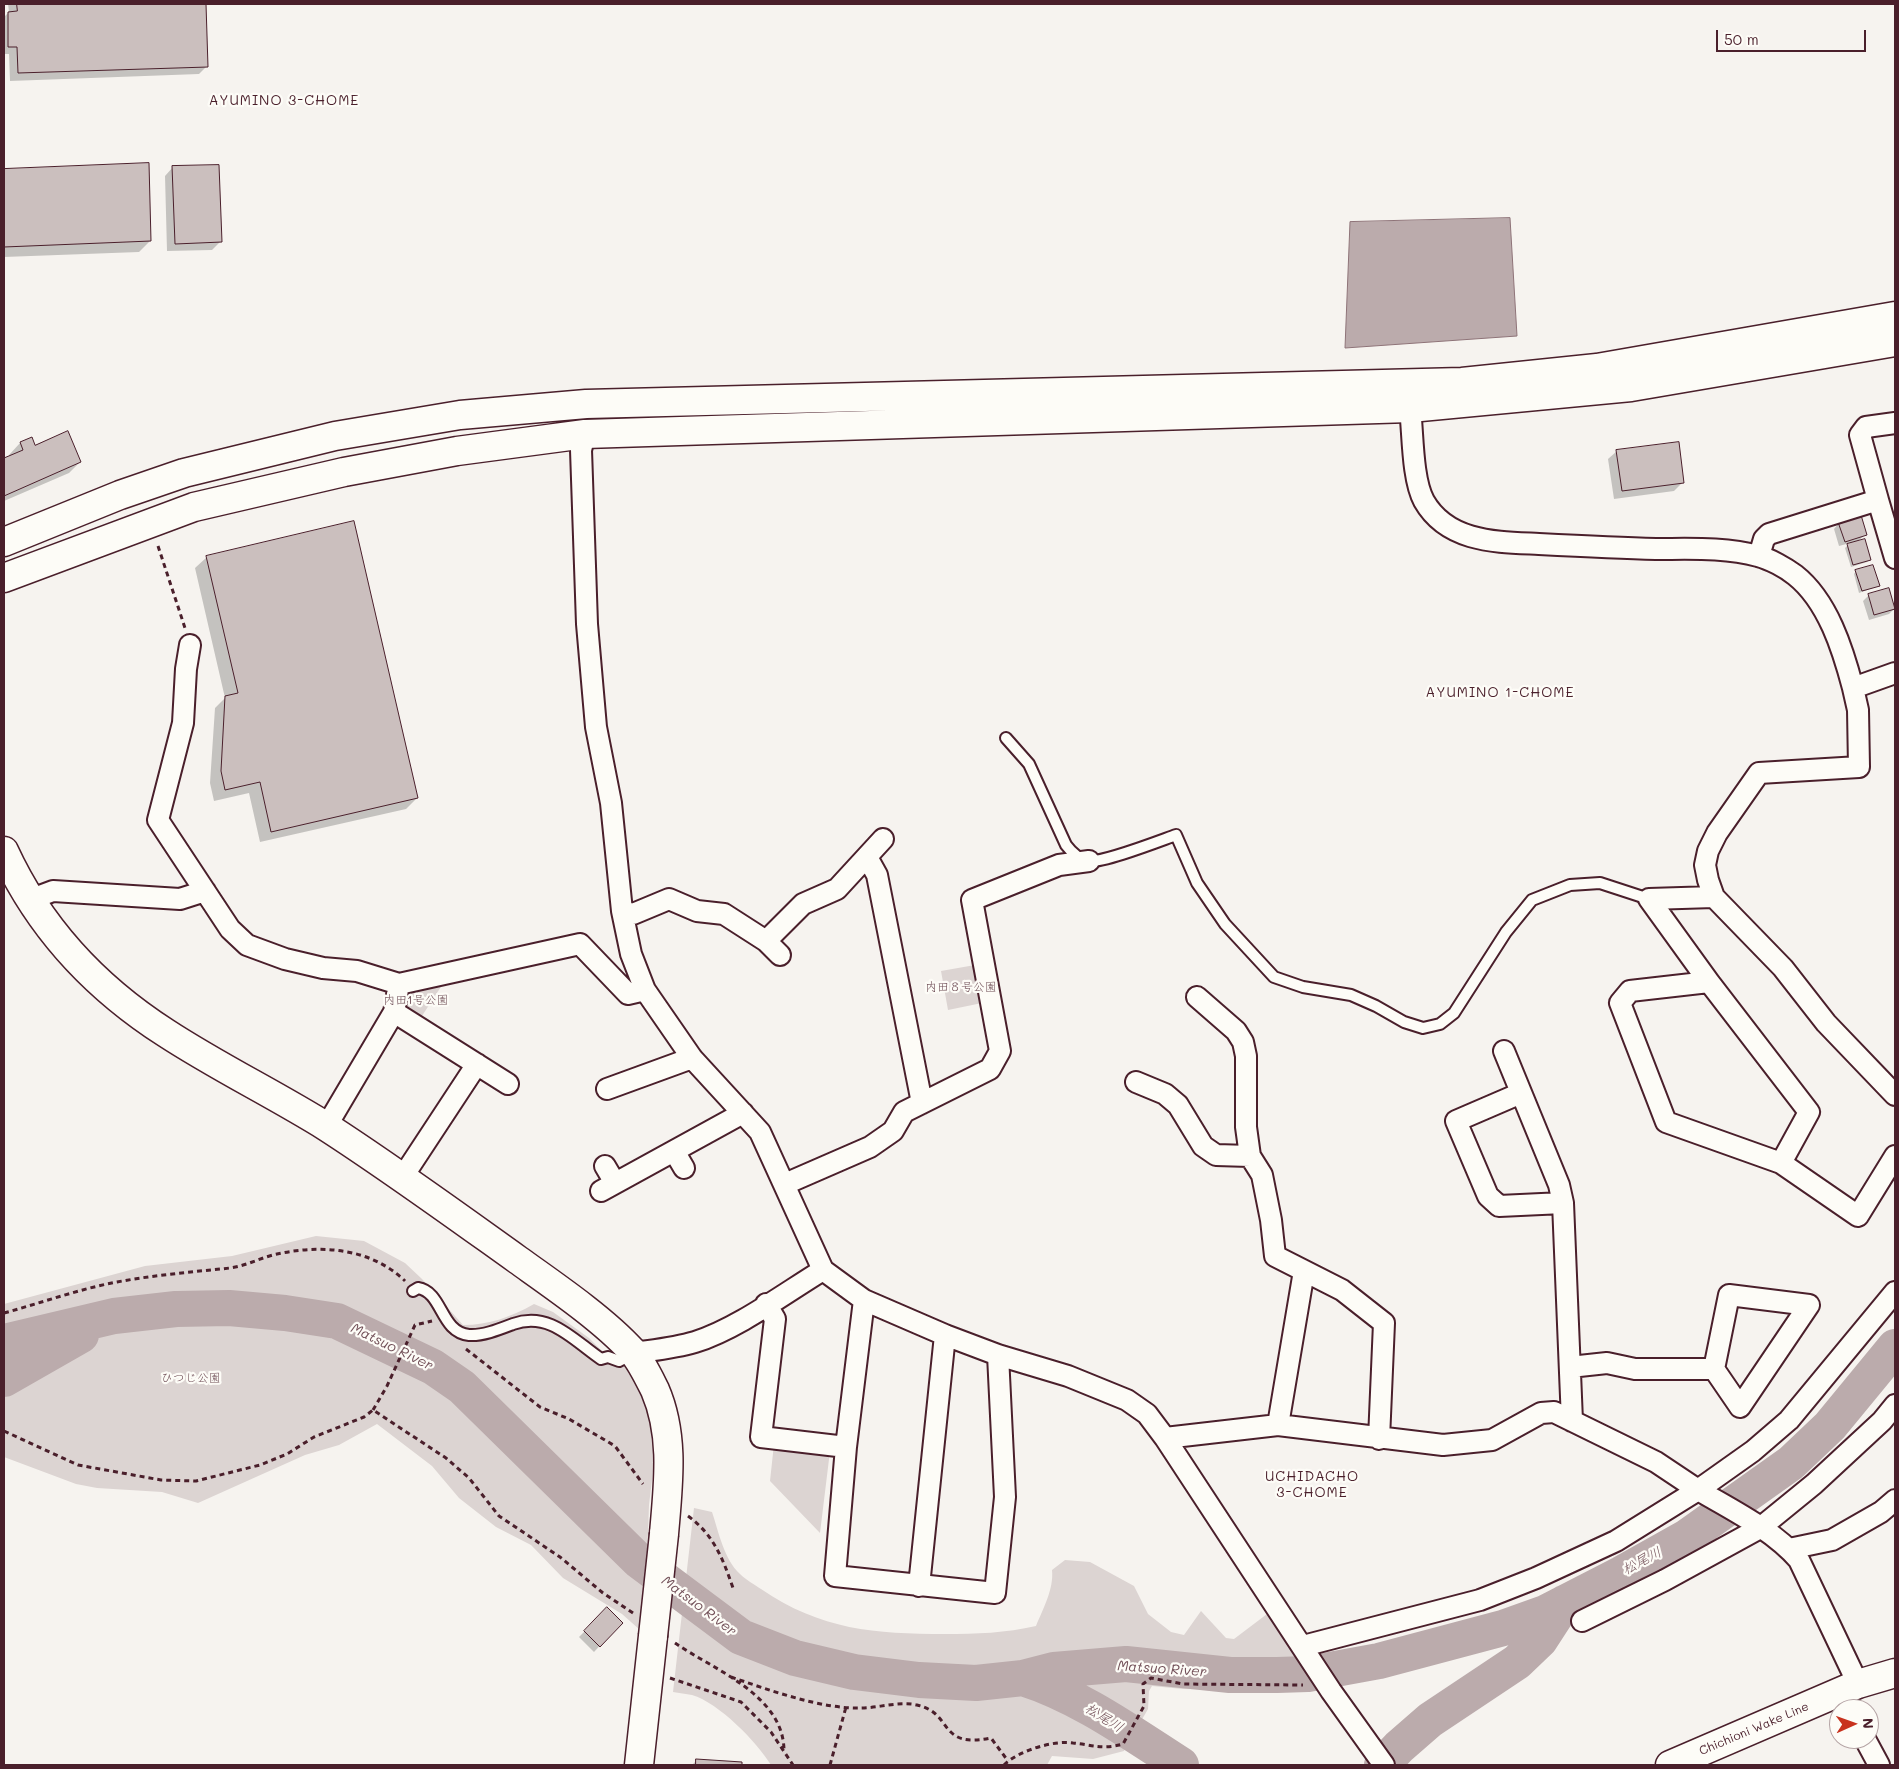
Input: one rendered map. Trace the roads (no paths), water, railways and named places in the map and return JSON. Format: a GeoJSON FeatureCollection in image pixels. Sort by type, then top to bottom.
{"type":"FeatureCollection","features":[{"type":"Feature","properties":{"kind":"street"},"geometry":{"type":"LineString","coordinates":[[4,542],[120,495],[184,473],[335,436],[460,414],[586,404],[1462,382],[1597,368],[1895,316]]}},
{"type":"Feature","properties":{"kind":"street"},"geometry":{"type":"LineString","coordinates":[[4,578],[194,508],[344,472],[457,451],[585,434],[1410,408],[1631,386],[1895,342]]}},
{"type":"Feature","properties":{"kind":"street"},"geometry":{"type":"LineString","coordinates":[[1410,408],[1418,477],[1424,501],[1436,516],[1458,532],[1485,542],[1605,548],[1692,549],[1759,556],[1795,575],[1822,608],[1836,634],[1853,688],[1858,710],[1859,767],[1759,773],[1717,833],[1708,851],[1705,865],[1714,897],[1783,968],[1826,1022],[1895,1095]]}},
{"type":"Feature","properties":{"kind":"street"},"geometry":{"type":"LineString","coordinates":[[1895,424],[1866,427],[1860,435],[1895,558]]}},
{"type":"Feature","properties":{"kind":"street"},"geometry":{"type":"LineString","coordinates":[[585,434],[581,450],[591,674],[596,727],[611,803],[622,911],[631,954],[645,990],[692,1058],[760,1132],[823,1270],[864,1300],[945,1335],[998,1355],[1068,1376],[1127,1400],[1147,1414],[1165,1438],[1205,1502],[1306,1650],[1331,1691],[1384,1765]]}},
{"type":"Feature","properties":{"kind":"street"},"geometry":{"type":"LineString","coordinates":[[1759,556],[1764,539],[1769,534],[1878,500]]}},
{"type":"Feature","properties":{"kind":"street"},"geometry":{"type":"LineString","coordinates":[[190,645],[186,669],[183,723],[158,820],[230,929],[247,945],[285,959],[323,968],[357,971],[399,984],[580,944],[628,994],[645,990]]}},
{"type":"Feature","properties":{"kind":"street"},"geometry":{"type":"LineString","coordinates":[[1853,688],[1895,673]]}},
{"type":"Feature","properties":{"kind":"street"},"geometry":{"type":"LineString","coordinates":[[622,911],[633,914],[669,899],[697,911],[729,908],[773,948],[803,904],[837,889],[883,840]]}},
{"type":"Feature","properties":{"kind":"street"},"geometry":{"type":"LineString","coordinates":[[4,851],[29,900],[49,928],[73,955],[125,1004],[166,1034],[326,1127],[402,1178],[545,1279],[634,1353],[655,1391],[667,1427],[670,1475],[664,1534],[664,1639],[648,1670],[639,1765]]}},
{"type":"Feature","properties":{"kind":"street"},"geometry":{"type":"LineString","coordinates":[[867,857],[877,875],[922,1103]]}},
{"type":"Feature","properties":{"kind":"street"},"geometry":{"type":"LineString","coordinates":[[785,1184],[870,1147],[893,1130],[904,1112],[990,1069],[1000,1051],[972,900],[1059,865],[1090,861]]}},
{"type":"Feature","properties":{"kind":"street"},"geometry":{"type":"LineString","coordinates":[[29,900],[52,891],[180,899],[205,891]]}},
{"type":"Feature","properties":{"kind":"street"},"geometry":{"type":"LineString","coordinates":[[1649,899],[1714,897]]}},
{"type":"Feature","properties":{"kind":"street"},"geometry":{"type":"LineString","coordinates":[[1649,899],[1709,982],[1809,1112],[1781,1163]]}},
{"type":"Feature","properties":{"kind":"street"},"geometry":{"type":"LineString","coordinates":[[1709,982],[1630,991],[1620,1003],[1666,1122],[1781,1163],[1858,1216],[1895,1156]]}},
{"type":"Feature","properties":{"kind":"street"},"geometry":{"type":"LineString","coordinates":[[326,1127],[394,1012],[399,984]]}},
{"type":"Feature","properties":{"kind":"street"},"geometry":{"type":"LineString","coordinates":[[1198,997],[1236,1030],[1243,1042],[1246,1056],[1246,1127],[1250,1156],[1262,1176],[1271,1220],[1275,1256],[1342,1290],[1384,1323],[1379,1438]]}},
{"type":"Feature","properties":{"kind":"street"},"geometry":{"type":"LineString","coordinates":[[394,1012],[508,1084]]}},
{"type":"Feature","properties":{"kind":"street"},"geometry":{"type":"LineString","coordinates":[[1504,1051],[1559,1185],[1563,1203],[1572,1421]]}},
{"type":"Feature","properties":{"kind":"street"},"geometry":{"type":"LineString","coordinates":[[606,1089],[692,1058]]}},
{"type":"Feature","properties":{"kind":"street"},"geometry":{"type":"LineString","coordinates":[[402,1178],[477,1064]]}},
{"type":"Feature","properties":{"kind":"street"},"geometry":{"type":"LineString","coordinates":[[1136,1082],[1165,1094],[1178,1105],[1203,1146],[1216,1155],[1250,1156]]}},
{"type":"Feature","properties":{"kind":"street"},"geometry":{"type":"LineString","coordinates":[[1521,1093],[1456,1121],[1488,1196],[1499,1206],[1563,1203]]}},
{"type":"Feature","properties":{"kind":"street"},"geometry":{"type":"LineString","coordinates":[[605,1166],[608,1187],[743,1113]]}},
{"type":"Feature","properties":{"kind":"street"},"geometry":{"type":"LineString","coordinates":[[674,1151],[684,1168]]}},
{"type":"Feature","properties":{"kind":"street"},"geometry":{"type":"LineString","coordinates":[[634,1353],[665,1349],[720,1332],[823,1270]]}},
{"type":"Feature","properties":{"kind":"street"},"geometry":{"type":"LineString","coordinates":[[1278,1425],[1304,1271]]}},
{"type":"Feature","properties":{"kind":"street"},"geometry":{"type":"LineString","coordinates":[[1306,1650],[1480,1600],[1536,1578],[1616,1541],[1703,1493],[1789,1420],[1895,1292]]}},
{"type":"Feature","properties":{"kind":"street"},"geometry":{"type":"LineString","coordinates":[[1729,1294],[1810,1305],[1740,1407],[1714,1369],[1729,1294]]}},
{"type":"Feature","properties":{"kind":"street"},"geometry":{"type":"LineString","coordinates":[[864,1300],[846,1447],[835,1576],[995,1593],[1005,1497],[998,1355]]}},
{"type":"Feature","properties":{"kind":"street"},"geometry":{"type":"LineString","coordinates":[[766,1304],[775,1319],[761,1437],[846,1447]]}},
{"type":"Feature","properties":{"kind":"street"},"geometry":{"type":"LineString","coordinates":[[920,1586],[945,1335]]}},
{"type":"Feature","properties":{"kind":"street"},"geometry":{"type":"LineString","coordinates":[[1570,1367],[1606,1363],[1635,1369],[1714,1369]]}},
{"type":"Feature","properties":{"kind":"street"},"geometry":{"type":"LineString","coordinates":[[1582,1621],[1665,1580],[1756,1526],[1821,1478],[1882,1421],[1895,1405]]}},
{"type":"Feature","properties":{"kind":"street"},"geometry":{"type":"LineString","coordinates":[[1165,1438],[1278,1425],[1443,1445],[1492,1440],[1541,1413],[1554,1412],[1656,1462],[1789,1549],[1799,1560],[1850,1695]]}},
{"type":"Feature","properties":{"kind":"street"},"geometry":{"type":"LineString","coordinates":[[1789,1549],[1832,1540],[1881,1512],[1895,1500]]}},
{"type":"Feature","properties":{"kind":"street","name":"Chichioni Wake Line"},"geometry":{"type":"LineString","coordinates":[[1670,1765],[1850,1695],[1895,1673]]}},
{"type":"Feature","properties":{"kind":"street"},"geometry":{"type":"LineString","coordinates":[[1870,1749],[1879,1765]]}},
{"type":"Feature","properties":{"kind":"lane"},"geometry":{"type":"LineString","coordinates":[[1006,738],[1029,764],[1066,845],[1075,856],[1090,861],[1176,835],[1198,883],[1225,924],[1274,977],[1303,987],[1350,995],[1376,1006],[1404,1022],[1424,1028],[1440,1024],[1454,1013],[1506,932],[1532,900],[1570,885],[1600,883],[1649,899]]}},
{"type":"Feature","properties":{"kind":"lane"},"geometry":{"type":"LineString","coordinates":[[413,1291],[418,1288],[424,1289],[431,1294],[448,1323],[458,1331],[469,1335],[496,1330],[523,1321],[541,1321],[559,1327],[601,1359],[608,1357],[619,1361],[634,1353]]}},
{"type":"Feature","properties":{"kind":"waterway","name":"Matsuo River"},"geometry":{"type":"LineString","coordinates":[[4,1342],[114,1316],[176,1309],[229,1308],[285,1313],[337,1321],[433,1367],[462,1387],[638,1560],[741,1637],[795,1658],[854,1672],[919,1680],[976,1683],[1023,1678],[1054,1670],[1126,1664],[1230,1675],[1308,1674],[1379,1661],[1503,1628],[1545,1613],[1687,1537],[1791,1463],[1830,1426],[1895,1347]]}},
{"type":"Feature","properties":{"kind":"waterway"},"geometry":{"type":"LineString","coordinates":[[4,1379],[81,1335]]}},
{"type":"Feature","properties":{"kind":"waterway","name":"松尾川"},"geometry":{"type":"LineString","coordinates":[[1382,1765],[1399,1747],[1430,1720],[1517,1662],[1540,1640],[1564,1603]]}},
{"type":"Feature","properties":{"kind":"waterway","name":"松尾川"},"geometry":{"type":"LineString","coordinates":[[1023,1678],[1085,1705],[1181,1765]]}},
{"type":"Feature","properties":{"kind":"district","name":"AYUMINO 3-CHOME"},"geometry":{"type":"Point","coordinates":[284,101]}},
{"type":"Feature","properties":{"kind":"district","name":"AYUMINO 1-CHOME"},"geometry":{"type":"Point","coordinates":[1500,693]}},
{"type":"Feature","properties":{"kind":"district","name":"UCHIDACHO 3-CHOME"},"geometry":{"type":"Point","coordinates":[1312,1485]}},
{"type":"Feature","properties":{"kind":"park label","name":"内田８号公園"},"geometry":{"type":"Point","coordinates":[961,987]}},
{"type":"Feature","properties":{"kind":"park label","name":"内田1号公園"},"geometry":{"type":"Point","coordinates":[416,1000]}},
{"type":"Feature","properties":{"kind":"park label","name":"ひつじ公園"},"geometry":{"type":"Point","coordinates":[191,1378]}}]}
